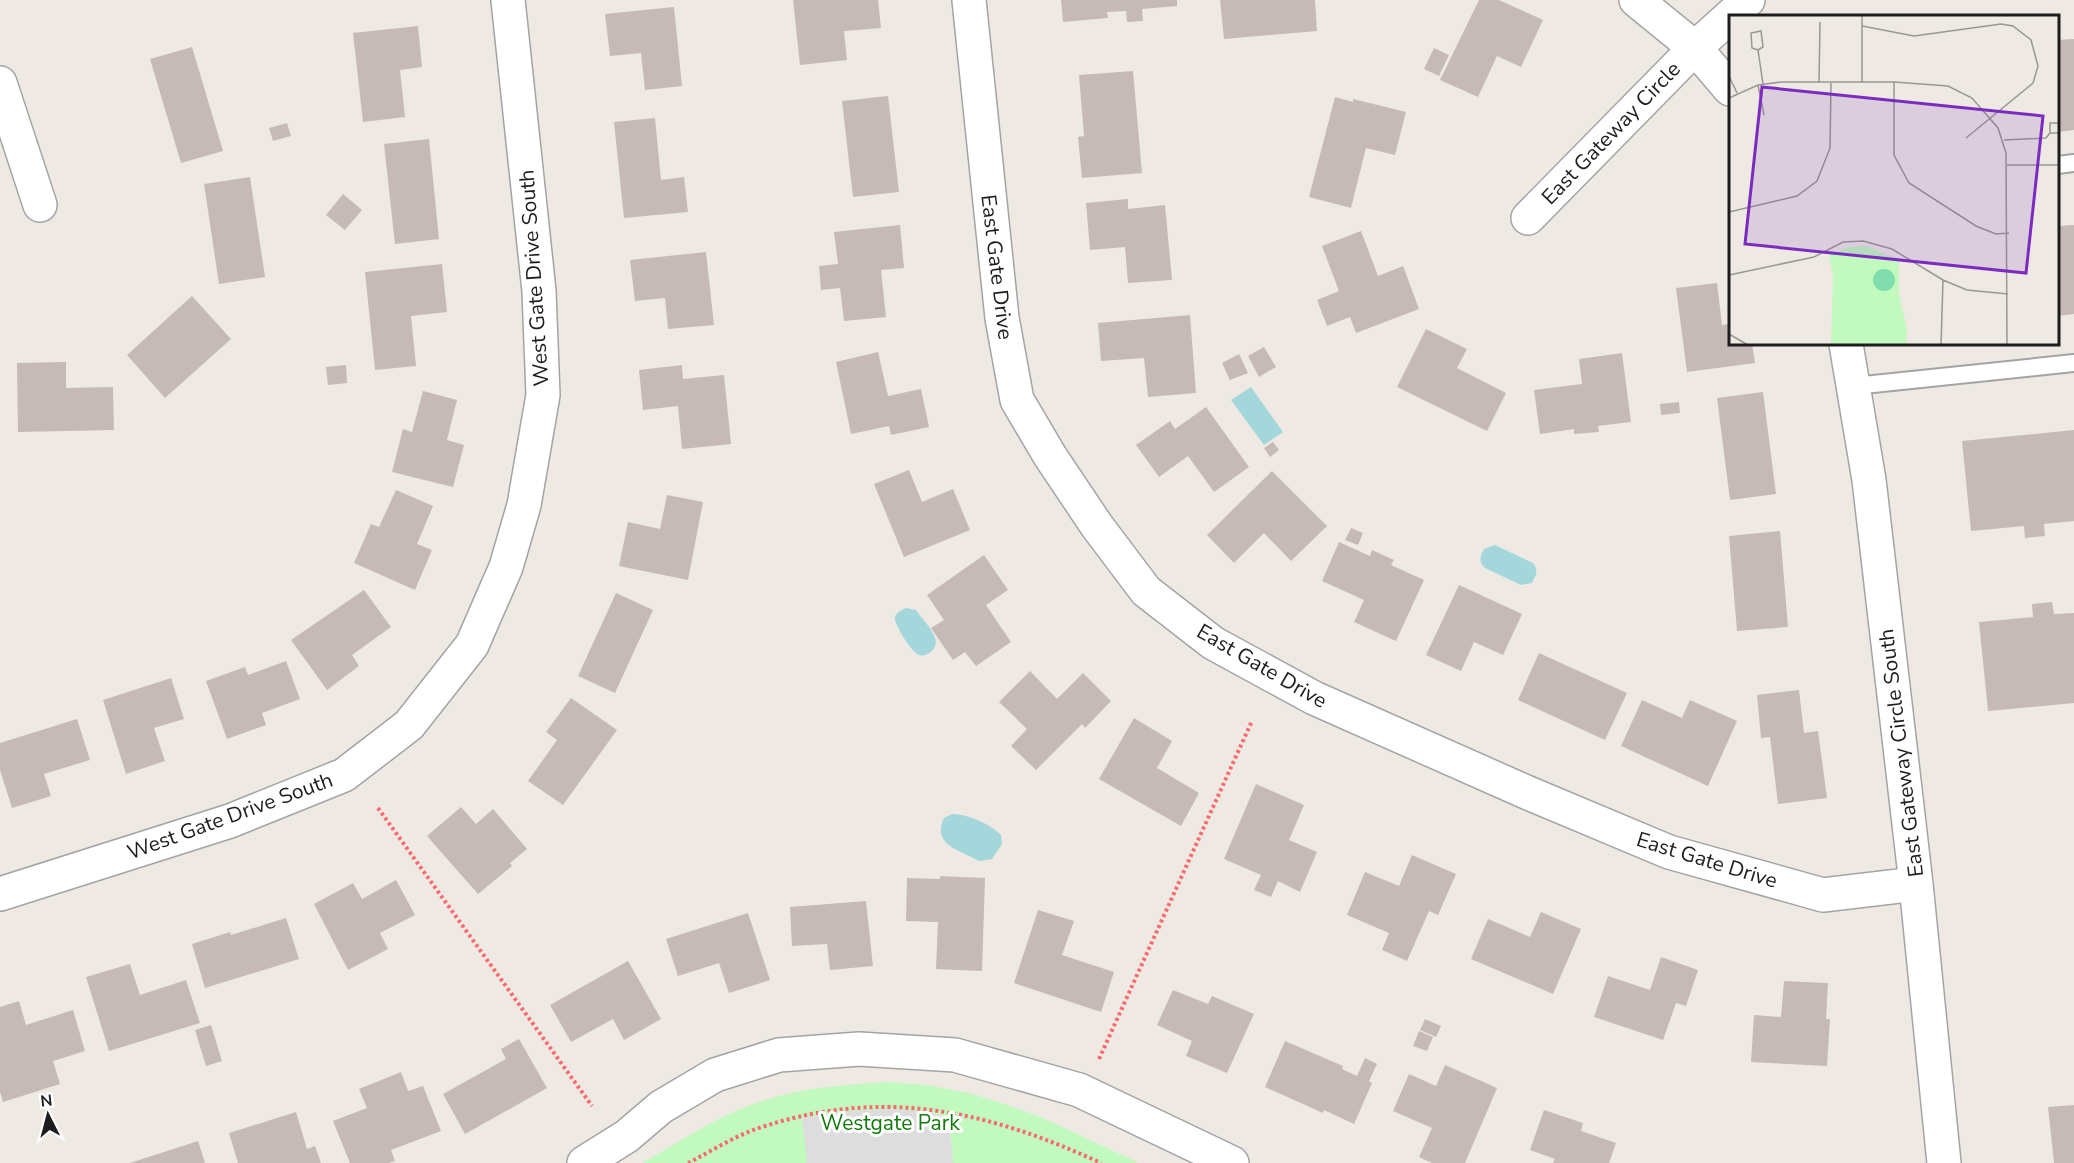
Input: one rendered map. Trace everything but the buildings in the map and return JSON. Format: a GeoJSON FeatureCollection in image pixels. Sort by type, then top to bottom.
{"type":"FeatureCollection","features":[{"type":"Feature","properties":{"kind":"street","name":"West Gate Drive South"},"geometry":{"type":"LineString","coordinates":[[0,894],[230,821],[344,775],[409,725],[472,645],[506,567],[524,505],[543,395],[539,291],[508,0]]}},
{"type":"Feature","properties":{"kind":"street","name":"East Gate Drive"},"geometry":{"type":"LineString","coordinates":[[969,0],[1002,318],[1017,400],[1050,456],[1097,526],[1146,591],[1213,643],[1314,698],[1668,852],[1823,895],[1916,884]]}},
{"type":"Feature","properties":{"kind":"street"},"geometry":{"type":"LineString","coordinates":[[1636,0],[1695,48],[1729,87]]}},
{"type":"Feature","properties":{"kind":"street","name":"East Gateway Circle"},"geometry":{"type":"LineString","coordinates":[[1731,15],[1748,0]]}},
{"type":"Feature","properties":{"kind":"street","name":"East Gateway Circle"},"geometry":{"type":"LineString","coordinates":[[1528,218],[1695,48],[1729,17]]}},
{"type":"Feature","properties":{"kind":"street"},"geometry":{"type":"LineString","coordinates":[[0,83],[40,205]]}},
{"type":"Feature","properties":{"kind":"street","name":"East Gateway Circle South"},"geometry":{"type":"LineString","coordinates":[[1846,345],[1869,480],[1916,884],[1944,1163]]}},
{"type":"Feature","properties":{"kind":"street"},"geometry":{"type":"LineString","coordinates":[[584,1163],[627,1137],[661,1107],[715,1075],[779,1055],[860,1049],[955,1055],[1079,1090],[1232,1163]]}},
{"type":"Feature","properties":{"kind":"lane"},"geometry":{"type":"LineString","coordinates":[[2059,165],[2074,163]]}},
{"type":"Feature","properties":{"kind":"lane"},"geometry":{"type":"LineString","coordinates":[[1854,386],[2074,363]]}},
{"type":"Feature","properties":{"kind":"path"},"geometry":{"type":"LineString","coordinates":[[1099,1059],[1252,722]]}},
{"type":"Feature","properties":{"kind":"path"},"geometry":{"type":"LineString","coordinates":[[378,808],[592,1107]]}},
{"type":"Feature","properties":{"kind":"path"},"geometry":{"type":"LineString","coordinates":[[688,1163],[759,1127],[802,1115],[894,1106],[936,1109],[980,1117],[1056,1142],[1101,1163]]}},
{"type":"Feature","properties":{"kind":"green space","name":"Westgate Park"},"geometry":{"type":"Polygon","coordinates":[[[886,1082],[927,1085],[969,1093],[1008,1105],[1043,1118],[1139,1163],[642,1163],[712,1123],[756,1103],[804,1091],[886,1082]]]}},
{"type":"Feature","properties":{"kind":"shaded area"},"geometry":{"type":"Polygon","coordinates":[[[886,1109],[923,1111],[949,1117],[953,1163],[807,1163],[802,1118],[846,1111],[886,1109]]]}},
{"type":"Feature","properties":{"kind":"water"},"geometry":{"type":"Polygon","coordinates":[[[1251,387],[1283,432],[1264,445],[1231,400],[1251,387]]]}},
{"type":"Feature","properties":{"kind":"water"},"geometry":{"type":"Polygon","coordinates":[[[1495,545],[1533,563],[1536,575],[1532,583],[1521,585],[1483,566],[1480,559],[1481,554],[1484,549],[1495,545]]]}},
{"type":"Feature","properties":{"kind":"water"},"geometry":{"type":"Polygon","coordinates":[[[906,608],[916,610],[934,634],[935,645],[926,655],[916,653],[897,625],[896,615],[906,608]]]}},
{"type":"Feature","properties":{"kind":"water"},"geometry":{"type":"Polygon","coordinates":[[[952,814],[978,820],[1001,835],[1002,844],[992,859],[979,861],[945,841],[941,835],[941,827],[944,818],[952,814]]]}}]}
